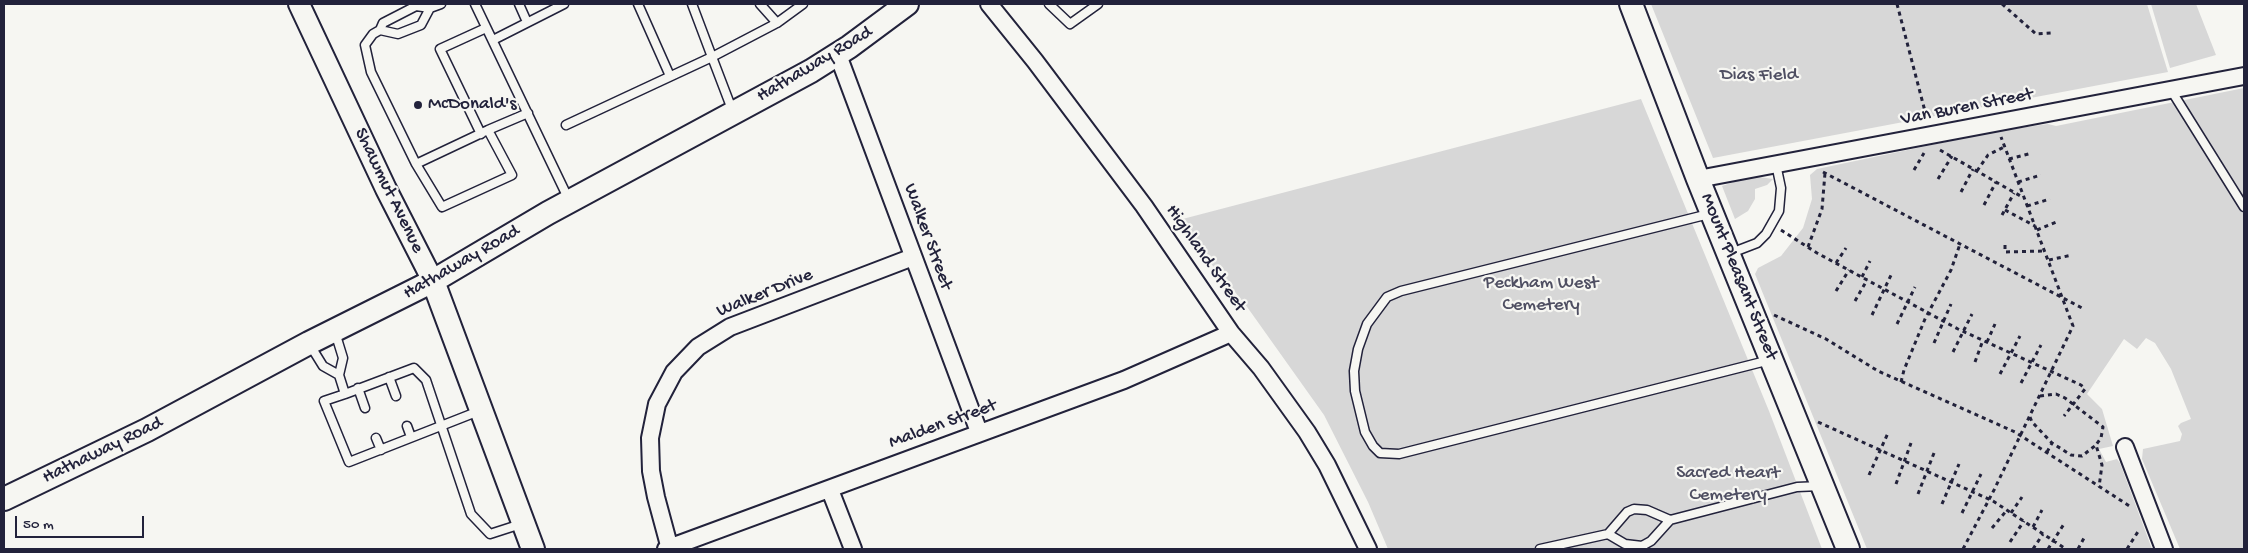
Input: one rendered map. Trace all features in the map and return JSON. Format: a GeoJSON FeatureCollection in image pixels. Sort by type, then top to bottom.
{"type":"FeatureCollection","features":[{"type":"Feature","properties":{"kind":"main road","name":"Hathaway Road"},"geometry":{"type":"LineString","coordinates":[[4,499],[147,430],[309,343],[432,281],[570,202],[838,55],[907,4]]}},
{"type":"Feature","properties":{"kind":"main road","name":"Mount Pleasant Street"},"geometry":{"type":"LineString","coordinates":[[1631,4],[1698,179],[1848,549]]}},
{"type":"Feature","properties":{"kind":"main road","name":"Shawmut Avenue"},"geometry":{"type":"LineString","coordinates":[[432,281],[533,549]]}},
{"type":"Feature","properties":{"kind":"street","name":"Shawmut Avenue"},"geometry":{"type":"LineString","coordinates":[[299,4],[386,189],[432,281]]}},
{"type":"Feature","properties":{"kind":"street","name":"Highland Street"},"geometry":{"type":"LineString","coordinates":[[991,5],[1166,236],[1231,333],[1261,368],[1307,432],[1327,465],[1368,549]]}},
{"type":"Feature","properties":{"kind":"street","name":"Walker Street"},"geometry":{"type":"LineString","coordinates":[[838,55],[979,432]]}},
{"type":"Feature","properties":{"kind":"street","name":"Van Buren Street"},"geometry":{"type":"LineString","coordinates":[[1698,179],[1927,139],[1996,123],[2244,76]]}},
{"type":"Feature","properties":{"kind":"street","name":"Walker Drive"},"geometry":{"type":"LineString","coordinates":[[669,549],[651,471],[650,438],[657,404],[674,372],[698,347],[730,327],[767,311],[841,286],[913,256]]}},
{"type":"Feature","properties":{"kind":"street","name":"Malden Street"},"geometry":{"type":"LineString","coordinates":[[669,549],[830,490],[979,432],[1124,380],[1231,333]]}},
{"type":"Feature","properties":{"kind":"street"},"geometry":{"type":"LineString","coordinates":[[2125,447],[2164,549]]}},
{"type":"Feature","properties":{"kind":"street"},"geometry":{"type":"LineString","coordinates":[[830,490],[853,549]]}},
{"type":"Feature","properties":{"kind":"lane"},"geometry":{"type":"LineString","coordinates":[[441,4],[430,8],[416,6],[383,23],[380,30],[373,34],[365,45],[371,72],[416,164],[442,208],[512,175],[485,132],[440,49],[486,28]]}},
{"type":"Feature","properties":{"kind":"lane"},"geometry":{"type":"LineString","coordinates":[[475,4],[570,202]]}},
{"type":"Feature","properties":{"kind":"lane"},"geometry":{"type":"LineString","coordinates":[[519,4],[527,22]]}},
{"type":"Feature","properties":{"kind":"lane"},"geometry":{"type":"LineString","coordinates":[[493,40],[564,4]]}},
{"type":"Feature","properties":{"kind":"lane"},"geometry":{"type":"LineString","coordinates":[[638,4],[670,76]]}},
{"type":"Feature","properties":{"kind":"lane"},"geometry":{"type":"LineString","coordinates":[[692,4],[734,113]]}},
{"type":"Feature","properties":{"kind":"lane"},"geometry":{"type":"LineString","coordinates":[[760,4],[778,23]]}},
{"type":"Feature","properties":{"kind":"lane"},"geometry":{"type":"LineString","coordinates":[[566,125],[712,57],[778,23],[802,4]]}},
{"type":"Feature","properties":{"kind":"lane"},"geometry":{"type":"LineString","coordinates":[[1049,4],[1070,24],[1098,4]]}},
{"type":"Feature","properties":{"kind":"lane"},"geometry":{"type":"LineString","coordinates":[[380,30],[398,34],[421,25],[430,8]]}},
{"type":"Feature","properties":{"kind":"lane"},"geometry":{"type":"LineString","coordinates":[[2171,90],[2244,207]]}},
{"type":"Feature","properties":{"kind":"lane"},"geometry":{"type":"LineString","coordinates":[[416,164],[528,113]]}},
{"type":"Feature","properties":{"kind":"lane"},"geometry":{"type":"LineString","coordinates":[[1729,254],[1748,248],[1757,242],[1766,234],[1779,211],[1781,188],[1776,164]]}},
{"type":"Feature","properties":{"kind":"lane"},"geometry":{"type":"LineString","coordinates":[[1712,213],[1387,296],[1367,324],[1358,349],[1354,371],[1355,391],[1365,432],[1372,446],[1380,453],[1399,454],[1772,360]]}},
{"type":"Feature","properties":{"kind":"lane"},"geometry":{"type":"LineString","coordinates":[[335,331],[343,358],[339,375],[345,394]]}},
{"type":"Feature","properties":{"kind":"lane"},"geometry":{"type":"LineString","coordinates":[[309,343],[323,366],[339,375]]}},
{"type":"Feature","properties":{"kind":"lane"},"geometry":{"type":"LineString","coordinates":[[481,410],[441,426],[411,437],[349,462],[324,401],[414,368],[426,380],[441,426],[471,514],[490,534],[523,523]]}},
{"type":"Feature","properties":{"kind":"lane"},"geometry":{"type":"LineString","coordinates":[[389,377],[396,396]]}},
{"type":"Feature","properties":{"kind":"lane"},"geometry":{"type":"LineString","coordinates":[[358,388],[365,408]]}},
{"type":"Feature","properties":{"kind":"lane"},"geometry":{"type":"LineString","coordinates":[[407,426],[411,437]]}},
{"type":"Feature","properties":{"kind":"lane"},"geometry":{"type":"LineString","coordinates":[[376,438],[380,450]]}},
{"type":"Feature","properties":{"kind":"lane"},"geometry":{"type":"LineString","coordinates":[[1608,534],[1625,544],[1642,546],[1651,541],[1670,520],[1797,487],[1823,486]]}},
{"type":"Feature","properties":{"kind":"lane"},"geometry":{"type":"LineString","coordinates":[[1540,549],[1608,534],[1627,512],[1634,509],[1647,510],[1670,520]]}},
{"type":"Feature","properties":{"kind":"path"},"geometry":{"type":"LineString","coordinates":[[1897,4],[1927,139],[1914,170]]}},
{"type":"Feature","properties":{"kind":"path"},"geometry":{"type":"LineString","coordinates":[[2002,4],[2036,34],[2051,33]]}},
{"type":"Feature","properties":{"kind":"path"},"geometry":{"type":"LineString","coordinates":[[1963,549],[2021,436],[2073,326],[2064,298],[2044,251],[1996,123]]}},
{"type":"Feature","properties":{"kind":"path"},"geometry":{"type":"LineString","coordinates":[[1927,139],[1975,170],[2024,198]]}},
{"type":"Feature","properties":{"kind":"path"},"geometry":{"type":"LineString","coordinates":[[1961,192],[1975,170],[1988,155],[2004,147]]}},
{"type":"Feature","properties":{"kind":"path"},"geometry":{"type":"LineString","coordinates":[[2009,160],[2032,153]]}},
{"type":"Feature","properties":{"kind":"path"},"geometry":{"type":"LineString","coordinates":[[1938,179],[1952,156]]}},
{"type":"Feature","properties":{"kind":"path"},"geometry":{"type":"LineString","coordinates":[[1801,160],[2084,309]]}},
{"type":"Feature","properties":{"kind":"path"},"geometry":{"type":"LineString","coordinates":[[1808,247],[1822,209],[1825,173]]}},
{"type":"Feature","properties":{"kind":"path"},"geometry":{"type":"LineString","coordinates":[[2018,182],[2041,175]]}},
{"type":"Feature","properties":{"kind":"path"},"geometry":{"type":"LineString","coordinates":[[1984,205],[1996,182]]}},
{"type":"Feature","properties":{"kind":"path"},"geometry":{"type":"LineString","coordinates":[[2002,215],[2014,193]]}},
{"type":"Feature","properties":{"kind":"path"},"geometry":{"type":"LineString","coordinates":[[2027,206],[2050,199]]}},
{"type":"Feature","properties":{"kind":"path"},"geometry":{"type":"LineString","coordinates":[[2005,210],[2036,228],[2059,221]]}},
{"type":"Feature","properties":{"kind":"path"},"geometry":{"type":"LineString","coordinates":[[1772,224],[1808,247],[1928,314],[2081,385],[2085,389],[2064,416]]}},
{"type":"Feature","properties":{"kind":"path"},"geometry":{"type":"LineString","coordinates":[[1901,382],[1904,370],[1928,314],[1951,270],[1960,244]]}},
{"type":"Feature","properties":{"kind":"path"},"geometry":{"type":"LineString","coordinates":[[2005,245],[2005,252],[2044,251]]}},
{"type":"Feature","properties":{"kind":"path"},"geometry":{"type":"LineString","coordinates":[[1836,262],[1846,248]]}},
{"type":"Feature","properties":{"kind":"path"},"geometry":{"type":"LineString","coordinates":[[2048,260],[2072,255]]}},
{"type":"Feature","properties":{"kind":"path"},"geometry":{"type":"LineString","coordinates":[[1862,277],[1870,261]]}},
{"type":"Feature","properties":{"kind":"path"},"geometry":{"type":"LineString","coordinates":[[1836,290],[1849,270]]}},
{"type":"Feature","properties":{"kind":"path"},"geometry":{"type":"LineString","coordinates":[[1872,315],[1892,273]]}},
{"type":"Feature","properties":{"kind":"path"},"geometry":{"type":"LineString","coordinates":[[1855,301],[1866,280]]}},
{"type":"Feature","properties":{"kind":"path"},"geometry":{"type":"LineString","coordinates":[[1897,324],[1906,302],[1915,287]]}},
{"type":"Feature","properties":{"kind":"path"},"geometry":{"type":"LineString","coordinates":[[1749,302],[1826,339],[1878,371],[2021,436],[2136,512]]}},
{"type":"Feature","properties":{"kind":"path"},"geometry":{"type":"LineString","coordinates":[[1934,343],[1951,304]]}},
{"type":"Feature","properties":{"kind":"path"},"geometry":{"type":"LineString","coordinates":[[1953,352],[1972,314]]}},
{"type":"Feature","properties":{"kind":"path"},"geometry":{"type":"LineString","coordinates":[[1975,362],[1995,324]]}},
{"type":"Feature","properties":{"kind":"path"},"geometry":{"type":"LineString","coordinates":[[2000,374],[2020,336]]}},
{"type":"Feature","properties":{"kind":"path"},"geometry":{"type":"LineString","coordinates":[[2021,383],[2041,345]]}},
{"type":"Feature","properties":{"kind":"path"},"geometry":{"type":"LineString","coordinates":[[2030,416],[2032,422],[2052,443],[2071,455],[2079,456],[2096,445],[2100,438],[2103,427],[2074,404],[2056,394],[2040,396]]}},
{"type":"Feature","properties":{"kind":"path"},"geometry":{"type":"LineString","coordinates":[[1794,415],[1837,429],[1989,500],[2066,549]]}},
{"type":"Feature","properties":{"kind":"path"},"geometry":{"type":"LineString","coordinates":[[1869,475],[1888,433]]}},
{"type":"Feature","properties":{"kind":"path"},"geometry":{"type":"LineString","coordinates":[[1896,484],[1911,443]]}},
{"type":"Feature","properties":{"kind":"path"},"geometry":{"type":"LineString","coordinates":[[2047,452],[2052,443]]}},
{"type":"Feature","properties":{"kind":"path"},"geometry":{"type":"LineString","coordinates":[[2096,445],[2102,465],[2100,487]]}},
{"type":"Feature","properties":{"kind":"path"},"geometry":{"type":"LineString","coordinates":[[1918,494],[1934,453]]}},
{"type":"Feature","properties":{"kind":"path"},"geometry":{"type":"LineString","coordinates":[[1942,504],[1959,464]]}},
{"type":"Feature","properties":{"kind":"path"},"geometry":{"type":"LineString","coordinates":[[1962,513],[1981,474]]}},
{"type":"Feature","properties":{"kind":"path"},"geometry":{"type":"LineString","coordinates":[[2012,513],[2022,497]]}},
{"type":"Feature","properties":{"kind":"path"},"geometry":{"type":"LineString","coordinates":[[1992,528],[2007,510]]}},
{"type":"Feature","properties":{"kind":"path"},"geometry":{"type":"LineString","coordinates":[[2033,527],[2042,510]]}},
{"type":"Feature","properties":{"kind":"path"},"geometry":{"type":"LineString","coordinates":[[2010,542],[2024,521]]}},
{"type":"Feature","properties":{"kind":"path"},"geometry":{"type":"LineString","coordinates":[[2048,549],[2064,524]]}},
{"type":"Feature","properties":{"kind":"path"},"geometry":{"type":"LineString","coordinates":[[2127,549],[2143,524]]}},
{"type":"Feature","properties":{"kind":"path"},"geometry":{"type":"LineString","coordinates":[[2033,549],[2043,534]]}},
{"type":"Feature","properties":{"kind":"path"},"geometry":{"type":"LineString","coordinates":[[2078,549],[2084,538]]}},
{"type":"Feature","properties":{"kind":"green space","name":"Dias Field"},"geometry":{"type":"Polygon","coordinates":[[[1651,4],[2147,4],[2168,72],[1713,158],[1651,4]]]}},
{"type":"Feature","properties":{"kind":"green space"},"geometry":{"type":"Polygon","coordinates":[[[2151,4],[2196,4],[2216,55],[2170,68],[2151,4]]]}},
{"type":"Feature","properties":{"kind":"green space"},"geometry":{"type":"Polygon","coordinates":[[[2244,88],[2244,549],[2180,549],[2142,459],[2143,449],[2180,441],[2182,434],[2178,426],[2191,419],[2171,369],[2155,343],[2146,338],[2137,349],[2124,339],[2087,394],[2102,409],[2113,446],[2099,449],[2106,462],[2117,459],[2120,463],[2152,549],[1867,549],[1755,274],[1758,268],[1781,256],[1803,228],[1812,199],[1810,175],[1817,169],[1998,131],[2048,124],[2056,126],[2244,88]]]}},
{"type":"Feature","properties":{"kind":"green space","name":"Peckham West Cemetery"},"geometry":{"type":"Polygon","coordinates":[[[1641,99],[1769,411],[1822,549],[1388,549],[1368,502],[1324,415],[1245,304],[1175,221],[1641,99]]]}},
{"type":"Feature","properties":{"kind":"green space"},"geometry":{"type":"Polygon","coordinates":[[[1752,176],[1773,179],[1767,185],[1755,189],[1755,199],[1748,211],[1735,219],[1722,186],[1752,176]]]}},
{"type":"Feature","properties":{"kind":"place","name":"McDonald's"},"geometry":{"type":"Point","coordinates":[418,105]}},
{"type":"Feature","properties":{"kind":"park label","name":"Sacred Heart Cemetery"},"geometry":{"type":"Point","coordinates":[1728,485]}}]}
